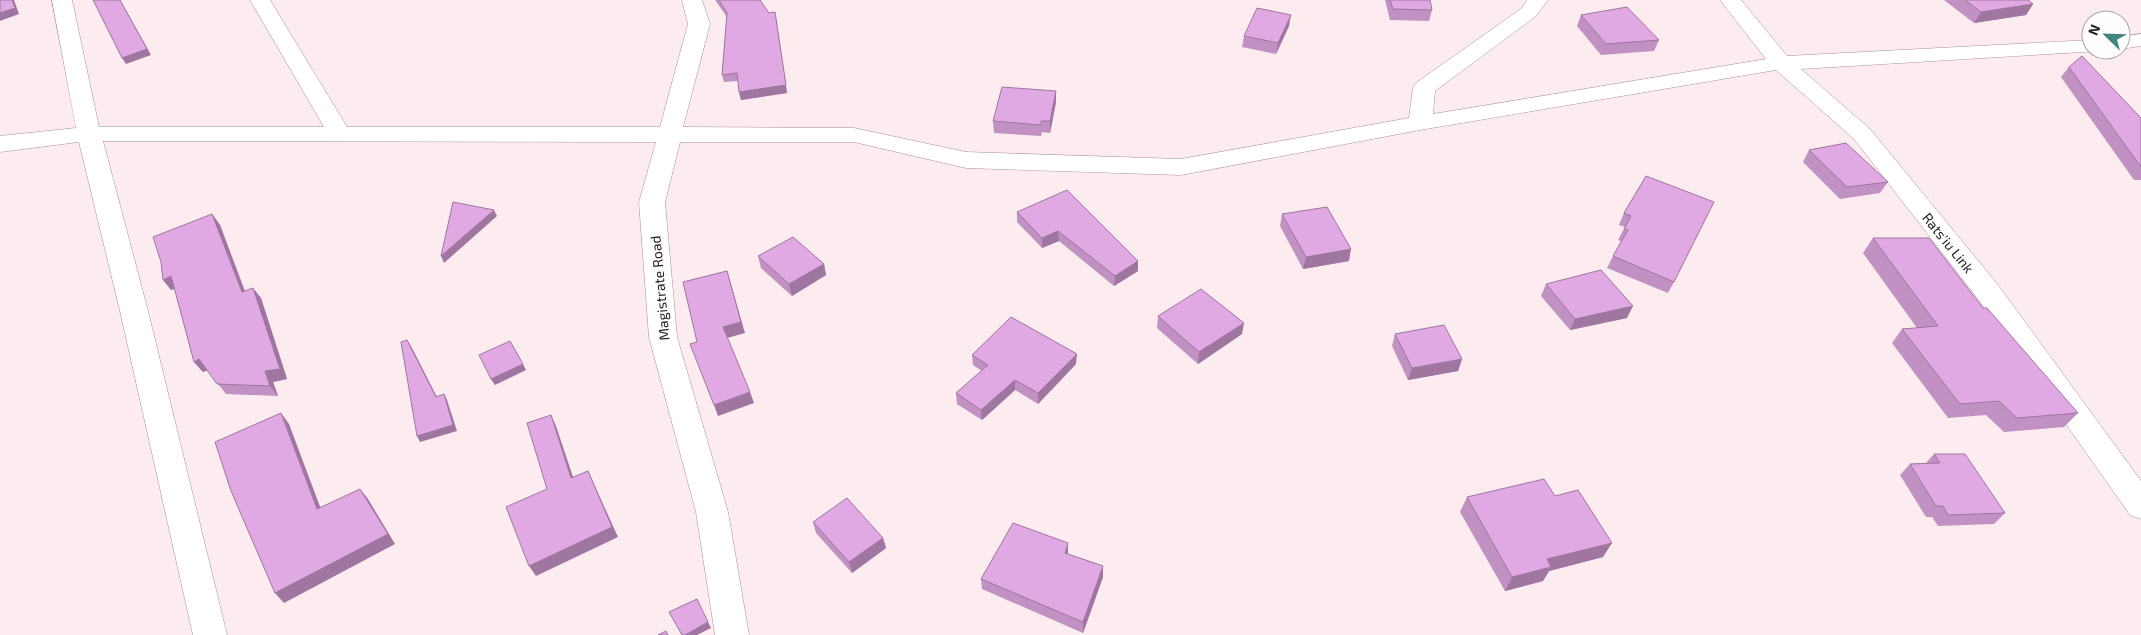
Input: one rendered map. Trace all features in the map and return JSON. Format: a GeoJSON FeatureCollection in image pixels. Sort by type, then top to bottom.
{"type":"FeatureCollection","features":[{"type":"Feature","properties":{"kind":"street"},"geometry":{"type":"LineString","coordinates":[[62,0],[89,134],[134,311],[210,635]]}},
{"type":"Feature","properties":{"kind":"street"},"geometry":{"type":"LineString","coordinates":[[260,0],[340,135]]}},
{"type":"Feature","properties":{"kind":"street","name":"Magistrate Road"},"geometry":{"type":"LineString","coordinates":[[692,0],[699,24],[668,134],[652,202],[663,337],[712,512],[732,635]]}},
{"type":"Feature","properties":{"kind":"street"},"geometry":{"type":"LineString","coordinates":[[1420,123],[1424,88],[1528,12],[1538,0]]}},
{"type":"Feature","properties":{"kind":"street","name":"Rats'iu Link"},"geometry":{"type":"LineString","coordinates":[[1730,0],[1781,63],[1862,134],[1988,292],[2141,506]]}},
{"type":"Feature","properties":{"kind":"street"},"geometry":{"type":"LineString","coordinates":[[0,144],[89,134],[668,134],[854,136],[966,160],[1181,167],[1420,123],[1781,63],[2081,47]]}},
{"type":"Feature","properties":{"kind":"building"},"geometry":{"type":"Polygon","coordinates":[[[0,0],[12,0],[15,8],[0,13],[0,0]]]}},
{"type":"Feature","properties":{"kind":"building"},"geometry":{"type":"Polygon","coordinates":[[[93,0],[120,0],[147,49],[122,58],[93,0]]]}},
{"type":"Feature","properties":{"kind":"building"},"geometry":{"type":"Polygon","coordinates":[[[719,0],[760,0],[769,13],[775,12],[786,85],[739,92],[737,73],[722,75],[727,13],[719,0]]]}},
{"type":"Feature","properties":{"kind":"building"},"geometry":{"type":"Polygon","coordinates":[[[1390,0],[1430,0],[1432,10],[1393,9],[1390,0]]]}},
{"type":"Feature","properties":{"kind":"building"},"geometry":{"type":"Polygon","coordinates":[[[1965,0],[2028,0],[2033,4],[1981,12],[1965,0]]]}},
{"type":"Feature","properties":{"kind":"building"},"geometry":{"type":"Polygon","coordinates":[[[1627,7],[1659,40],[1606,44],[1581,15],[1627,7]]]}},
{"type":"Feature","properties":{"kind":"building"},"geometry":{"type":"Polygon","coordinates":[[[1257,8],[1291,15],[1278,43],[1244,36],[1257,8]]]}},
{"type":"Feature","properties":{"kind":"building"},"geometry":{"type":"Polygon","coordinates":[[[2081,57],[2081,60],[2086,60],[2141,118],[2141,167],[2069,67],[2081,57]]]}},
{"type":"Feature","properties":{"kind":"building"},"geometry":{"type":"Polygon","coordinates":[[[1002,87],[1056,91],[1050,121],[1041,121],[1041,125],[993,121],[1002,87]]]}},
{"type":"Feature","properties":{"kind":"building"},"geometry":{"type":"Polygon","coordinates":[[[1846,143],[1888,182],[1847,187],[1809,150],[1846,143]]]}},
{"type":"Feature","properties":{"kind":"building"},"geometry":{"type":"Polygon","coordinates":[[[1646,176],[1714,202],[1674,282],[1613,256],[1628,230],[1624,229],[1631,216],[1624,213],[1646,176]]]}},
{"type":"Feature","properties":{"kind":"building"},"geometry":{"type":"Polygon","coordinates":[[[1067,190],[1138,261],[1115,276],[1058,231],[1042,238],[1017,212],[1067,190]]]}},
{"type":"Feature","properties":{"kind":"building"},"geometry":{"type":"Polygon","coordinates":[[[453,202],[494,210],[441,256],[453,202]]]}},
{"type":"Feature","properties":{"kind":"building"},"geometry":{"type":"Polygon","coordinates":[[[1327,207],[1351,249],[1306,257],[1282,214],[1327,207]]]}},
{"type":"Feature","properties":{"kind":"building"},"geometry":{"type":"Polygon","coordinates":[[[212,214],[242,292],[253,288],[280,369],[265,371],[270,386],[217,384],[199,359],[194,362],[171,276],[163,280],[161,262],[153,237],[212,214]]]}},
{"type":"Feature","properties":{"kind":"building"},"geometry":{"type":"Polygon","coordinates":[[[793,237],[824,264],[789,284],[758,256],[793,237]]]}},
{"type":"Feature","properties":{"kind":"building"},"geometry":{"type":"Polygon","coordinates":[[[1873,238],[1929,238],[1983,308],[1987,308],[2078,413],[2017,418],[1999,401],[1960,404],[1902,329],[1938,326],[1873,238]]]}},
{"type":"Feature","properties":{"kind":"building"},"geometry":{"type":"Polygon","coordinates":[[[1601,270],[1633,306],[1575,319],[1546,284],[1601,270]]]}},
{"type":"Feature","properties":{"kind":"building"},"geometry":{"type":"Polygon","coordinates":[[[727,271],[741,322],[723,327],[750,392],[714,405],[690,344],[697,342],[683,282],[727,271]]]}},
{"type":"Feature","properties":{"kind":"building"},"geometry":{"type":"Polygon","coordinates":[[[1201,289],[1244,323],[1199,352],[1158,316],[1201,289]]]}},
{"type":"Feature","properties":{"kind":"building"},"geometry":{"type":"Polygon","coordinates":[[[1011,317],[1077,354],[1038,393],[1015,380],[981,410],[956,393],[988,365],[972,355],[1011,317]]]}},
{"type":"Feature","properties":{"kind":"building"},"geometry":{"type":"Polygon","coordinates":[[[1444,325],[1462,359],[1412,368],[1395,334],[1444,325]]]}},
{"type":"Feature","properties":{"kind":"building"},"geometry":{"type":"Polygon","coordinates":[[[407,340],[436,397],[444,394],[453,425],[417,436],[401,342],[407,340]]]}},
{"type":"Feature","properties":{"kind":"building"},"geometry":{"type":"Polygon","coordinates":[[[510,341],[523,364],[491,379],[479,355],[510,341]]]}},
{"type":"Feature","properties":{"kind":"building"},"geometry":{"type":"Polygon","coordinates":[[[281,413],[317,509],[360,489],[388,534],[275,593],[231,491],[215,442],[281,413]]]}},
{"type":"Feature","properties":{"kind":"building"},"geometry":{"type":"Polygon","coordinates":[[[551,415],[571,478],[588,471],[612,527],[529,566],[506,507],[547,489],[527,423],[551,415]]]}},
{"type":"Feature","properties":{"kind":"building"},"geometry":{"type":"Polygon","coordinates":[[[1934,454],[1965,454],[2005,513],[1948,515],[1943,506],[1936,506],[1910,464],[1940,463],[1934,454]]]}},
{"type":"Feature","properties":{"kind":"building"},"geometry":{"type":"Polygon","coordinates":[[[1544,479],[1555,496],[1578,490],[1612,543],[1547,559],[1551,567],[1512,577],[1467,497],[1544,479]]]}},
{"type":"Feature","properties":{"kind":"building"},"geometry":{"type":"Polygon","coordinates":[[[847,498],[883,538],[849,562],[813,522],[847,498]]]}},
{"type":"Feature","properties":{"kind":"building"},"geometry":{"type":"Polygon","coordinates":[[[1013,523],[1068,543],[1065,553],[1103,566],[1083,622],[981,579],[1013,523]]]}},
{"type":"Feature","properties":{"kind":"building"},"geometry":{"type":"Polygon","coordinates":[[[697,599],[708,622],[682,635],[669,612],[697,599]]]}},
{"type":"Feature","properties":{"kind":"building"},"geometry":{"type":"Polygon","coordinates":[[[666,631],[668,635],[658,635],[666,631]]]}}]}
